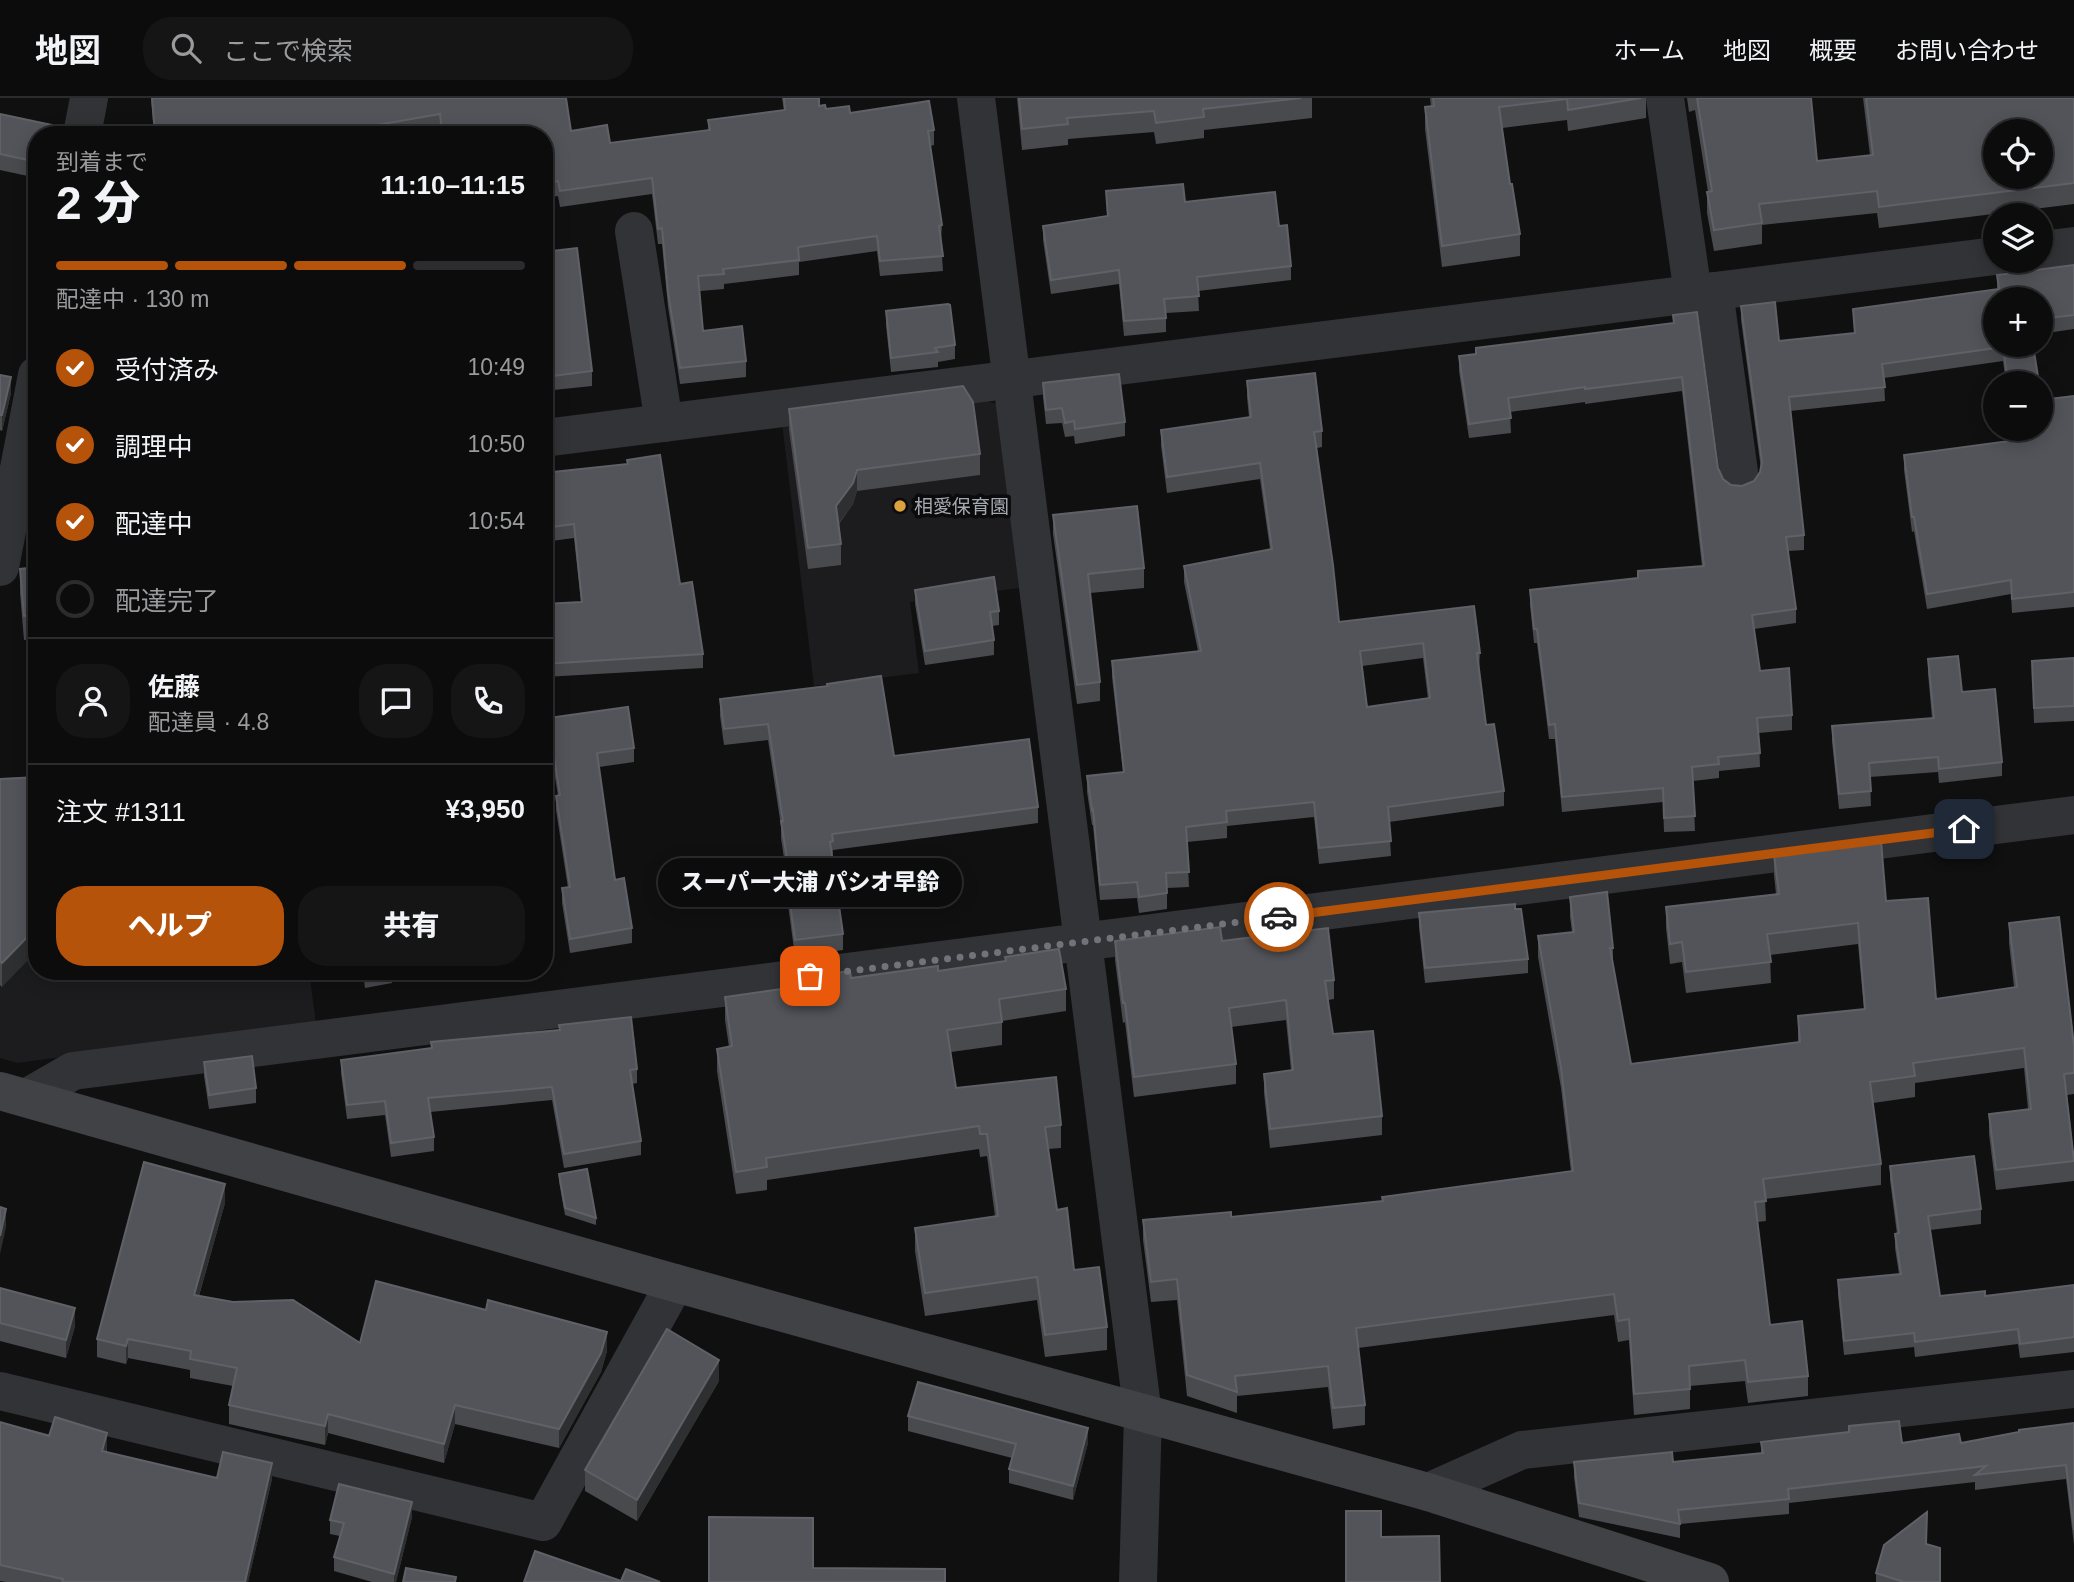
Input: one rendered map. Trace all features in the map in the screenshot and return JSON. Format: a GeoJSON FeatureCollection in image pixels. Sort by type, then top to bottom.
{"type":"FeatureCollection","features":[{"type":"Feature","properties":{"kind":"street"},"geometry":{"type":"LineString","coordinates":[[84,126],[89,98]]}},
{"type":"Feature","properties":{"kind":"street"},"geometry":{"type":"LineString","coordinates":[[976,98],[1143,1415],[1138,1582]]}},
{"type":"Feature","properties":{"kind":"street"},"geometry":{"type":"LineString","coordinates":[[1665,98],[1740,479]]}},
{"type":"Feature","properties":{"kind":"street"},"geometry":{"type":"LineString","coordinates":[[634,231],[664,423]]}},
{"type":"Feature","properties":{"kind":"street"},"geometry":{"type":"LineString","coordinates":[[2053,248],[2074,246]]}},
{"type":"Feature","properties":{"kind":"street"},"geometry":{"type":"LineString","coordinates":[[553,437],[1983,257]]}},
{"type":"Feature","properties":{"kind":"street"},"geometry":{"type":"LineString","coordinates":[[0,567],[25,502],[28,470]]}},
{"type":"Feature","properties":{"kind":"street"},"geometry":{"type":"LineString","coordinates":[[13,1095],[73,1071],[2074,815]]}},
{"type":"Feature","properties":{"kind":"street"},"geometry":{"type":"LineString","coordinates":[[13,1095],[1143,1415],[1427,1492],[1710,1582]]}},
{"type":"Feature","properties":{"kind":"street"},"geometry":{"type":"LineString","coordinates":[[0,1391],[543,1522],[676,1283]]}},
{"type":"Feature","properties":{"kind":"street"},"geometry":{"type":"LineString","coordinates":[[1427,1492],[1522,1450],[2074,1389]]}},
{"type":"Feature","properties":{"kind":"shaded area","name":"相愛保育園"},"geometry":{"type":"Polygon","coordinates":[[[982,399],[996,404],[1019,588],[910,602],[919,673],[814,686],[782,423],[982,399]]]}},
{"type":"Feature","properties":{"kind":"shaded area"},"geometry":{"type":"Polygon","coordinates":[[[28,789],[28,980],[310,980],[316,1023],[17,1063],[0,1058],[0,792],[28,789]]]}},
{"type":"Feature","properties":{"kind":"building"},"geometry":{"type":"Polygon","coordinates":[[[152,98],[566,98],[571,131],[607,125],[610,143],[710,130],[708,120],[785,110],[784,98],[819,98],[819,106],[825,105],[826,109],[849,106],[850,113],[929,101],[934,130],[928,131],[942,225],[939,226],[943,256],[880,261],[877,236],[798,247],[799,260],[723,269],[724,274],[698,276],[703,331],[742,326],[746,361],[680,368],[668,292],[662,228],[658,229],[652,178],[560,191],[558,181],[553,182],[553,126],[441,126],[440,114],[371,126],[154,126],[152,98]]]}},
{"type":"Feature","properties":{"kind":"building"},"geometry":{"type":"Polygon","coordinates":[[[1019,98],[1301,98],[1203,109],[1204,117],[1156,123],[1154,111],[1067,118],[1068,124],[1022,129],[1019,98]]]}},
{"type":"Feature","properties":{"kind":"building"},"geometry":{"type":"Polygon","coordinates":[[[1433,98],[1641,98],[1568,110],[1567,99],[1499,107],[1520,234],[1442,246],[1425,107],[1434,106],[1433,98]]]}},
{"type":"Feature","properties":{"kind":"building"},"geometry":{"type":"Polygon","coordinates":[[[1697,98],[1811,98],[1817,161],[1873,155],[1866,98],[2074,98],[2074,183],[2053,186],[2053,119],[1983,119],[1983,189],[2025,189],[1879,207],[1877,191],[1759,204],[1762,223],[1714,230],[1707,192],[1712,191],[1697,98]]]}},
{"type":"Feature","properties":{"kind":"building"},"geometry":{"type":"Polygon","coordinates":[[[0,114],[52,125],[28,126],[28,160],[0,154],[0,114]]]}},
{"type":"Feature","properties":{"kind":"building"},"geometry":{"type":"Polygon","coordinates":[[[1183,184],[1185,202],[1275,192],[1279,226],[1287,225],[1291,266],[1197,277],[1199,296],[1164,299],[1166,318],[1124,321],[1119,270],[1051,280],[1043,226],[1108,216],[1106,191],[1183,184]]]}},
{"type":"Feature","properties":{"kind":"building"},"geometry":{"type":"Polygon","coordinates":[[[577,248],[592,371],[553,376],[553,251],[577,248]]]}},
{"type":"Feature","properties":{"kind":"building"},"geometry":{"type":"Polygon","coordinates":[[[2074,265],[2074,315],[2053,317],[2053,287],[1999,287],[1997,275],[2053,273],[2053,268],[2074,265]]]}},
{"type":"Feature","properties":{"kind":"building"},"geometry":{"type":"Polygon","coordinates":[[[1983,291],[1983,350],[1882,364],[1885,387],[1789,397],[1804,535],[1786,537],[1796,609],[1752,615],[1760,671],[1789,668],[1792,715],[1757,718],[1760,753],[1718,757],[1719,764],[1692,767],[1695,816],[1664,818],[1663,788],[1562,797],[1555,724],[1549,725],[1530,590],[1638,578],[1638,571],[1704,566],[1682,377],[1508,398],[1511,418],[1469,424],[1459,356],[1476,354],[1476,348],[1674,323],[1673,315],[1697,312],[1718,468],[1723,479],[1731,485],[1742,486],[1754,481],[1762,462],[1741,306],[1775,302],[1779,341],[1855,333],[1853,309],[1983,291]]]}},
{"type":"Feature","properties":{"kind":"building"},"geometry":{"type":"Polygon","coordinates":[[[948,304],[955,345],[935,348],[938,352],[891,358],[886,311],[948,304]]]}},
{"type":"Feature","properties":{"kind":"building"},"geometry":{"type":"Polygon","coordinates":[[[2004,357],[2035,357],[2037,371],[2006,371],[2004,357]]]}},
{"type":"Feature","properties":{"kind":"building"},"geometry":{"type":"Polygon","coordinates":[[[1315,373],[1322,431],[1314,432],[1339,622],[1474,606],[1486,725],[1494,724],[1504,791],[1388,807],[1391,841],[1319,848],[1314,802],[1226,811],[1227,822],[1186,827],[1189,872],[1166,873],[1167,893],[1139,897],[1137,882],[1100,885],[1087,776],[1124,772],[1112,661],[1201,651],[1184,566],[1272,549],[1260,463],[1167,477],[1161,430],[1251,417],[1247,381],[1315,373]],[[1423,643],[1360,651],[1367,707],[1430,698],[1423,643]]]}},
{"type":"Feature","properties":{"kind":"building"},"geometry":{"type":"Polygon","coordinates":[[[1119,374],[1125,422],[1075,429],[1074,421],[1065,423],[1062,408],[1046,410],[1043,383],[1119,374]]]}},
{"type":"Feature","properties":{"kind":"building"},"geometry":{"type":"Polygon","coordinates":[[[0,375],[11,377],[2,415],[0,415],[0,375]]]}},
{"type":"Feature","properties":{"kind":"building"},"geometry":{"type":"Polygon","coordinates":[[[963,386],[973,402],[980,454],[857,470],[853,483],[836,506],[841,544],[808,548],[789,409],[963,386]]]}},
{"type":"Feature","properties":{"kind":"building"},"geometry":{"type":"Polygon","coordinates":[[[2074,396],[2074,592],[2012,599],[2011,580],[1927,594],[1912,517],[1904,455],[2009,441],[2053,441],[2053,399],[2074,396]]]}},
{"type":"Feature","properties":{"kind":"building"},"geometry":{"type":"Polygon","coordinates":[[[660,455],[680,584],[692,582],[703,654],[553,663],[553,604],[582,602],[574,524],[553,527],[553,472],[628,464],[627,460],[660,455]]]}},
{"type":"Feature","properties":{"kind":"building"},"geometry":{"type":"Polygon","coordinates":[[[1137,506],[1144,568],[1088,574],[1100,682],[1077,685],[1053,515],[1137,506]]]}},
{"type":"Feature","properties":{"kind":"building"},"geometry":{"type":"Polygon","coordinates":[[[28,568],[28,616],[24,616],[20,569],[28,568]]]}},
{"type":"Feature","properties":{"kind":"building"},"geometry":{"type":"Polygon","coordinates":[[[994,577],[999,611],[990,612],[994,640],[925,651],[915,590],[994,577]]]}},
{"type":"Feature","properties":{"kind":"building"},"geometry":{"type":"Polygon","coordinates":[[[1958,656],[1962,692],[1995,689],[2002,762],[1939,769],[1938,757],[1869,763],[1871,791],[1839,794],[1832,726],[1934,718],[1928,659],[1958,656]]]}},
{"type":"Feature","properties":{"kind":"building"},"geometry":{"type":"Polygon","coordinates":[[[2074,658],[2074,706],[2034,708],[2032,661],[2074,658]]]}},
{"type":"Feature","properties":{"kind":"building"},"geometry":{"type":"Polygon","coordinates":[[[881,676],[894,756],[1029,739],[1038,807],[832,834],[833,841],[830,842],[843,934],[795,940],[785,866],[788,865],[783,821],[768,724],[724,729],[720,699],[828,686],[827,684],[881,676]]]}},
{"type":"Feature","properties":{"kind":"building"},"geometry":{"type":"Polygon","coordinates":[[[628,707],[634,748],[597,753],[615,880],[624,878],[632,928],[570,939],[562,888],[570,887],[556,796],[560,795],[553,750],[553,717],[628,707]]]}},
{"type":"Feature","properties":{"kind":"building"},"geometry":{"type":"Polygon","coordinates":[[[28,777],[28,936],[2,963],[0,961],[0,779],[28,777]]]}},
{"type":"Feature","properties":{"kind":"building"},"geometry":{"type":"Polygon","coordinates":[[[1881,841],[1886,901],[1928,898],[1936,999],[2017,987],[2009,923],[2059,917],[2074,1046],[2074,1073],[2064,1074],[2074,1161],[1996,1170],[1989,1114],[2031,1109],[2024,1048],[1913,1063],[1915,1076],[1870,1082],[1881,1164],[1763,1179],[1766,1201],[1755,1202],[1770,1325],[1802,1321],[1808,1376],[1748,1382],[1745,1360],[1689,1366],[1690,1389],[1634,1394],[1629,1319],[1618,1321],[1614,1294],[1356,1328],[1365,1405],[1333,1408],[1328,1366],[1235,1376],[1237,1392],[1187,1375],[1177,1279],[1151,1282],[1143,1220],[1231,1212],[1231,1217],[1383,1201],[1382,1197],[1573,1171],[1561,1068],[1538,936],[1574,932],[1570,897],[1607,892],[1613,948],[1610,948],[1631,1064],[1800,1042],[1798,1016],[1865,1009],[1858,923],[1767,934],[1771,962],[1686,972],[1682,942],[1670,944],[1666,907],[1779,894],[1774,855],[1881,841]]]}},
{"type":"Feature","properties":{"kind":"building"},"geometry":{"type":"Polygon","coordinates":[[[1515,904],[1515,909],[1521,909],[1528,959],[1425,968],[1419,913],[1515,904]]]}},
{"type":"Feature","properties":{"kind":"building"},"geometry":{"type":"Polygon","coordinates":[[[1220,927],[1222,941],[1328,928],[1334,980],[1325,981],[1333,1034],[1373,1031],[1382,1116],[1270,1129],[1264,1074],[1293,1070],[1286,1000],[1229,1008],[1236,1064],[1134,1077],[1115,941],[1220,927]]]}},
{"type":"Feature","properties":{"kind":"building"},"geometry":{"type":"Polygon","coordinates":[[[1059,949],[1066,989],[999,999],[1002,1022],[947,1030],[956,1088],[1056,1077],[1061,1125],[1045,1127],[1057,1210],[1067,1208],[1074,1270],[1099,1267],[1107,1327],[1045,1335],[1037,1277],[925,1293],[915,1228],[998,1216],[987,1134],[980,1134],[979,1126],[766,1158],[767,1167],[736,1172],[717,1049],[732,1046],[725,997],[803,986],[802,977],[850,971],[851,978],[938,966],[938,971],[1006,961],[1005,957],[1059,949]]]}},
{"type":"Feature","properties":{"kind":"building"},"geometry":{"type":"Polygon","coordinates":[[[631,1017],[637,1069],[630,1070],[641,1141],[564,1154],[552,1087],[428,1098],[434,1137],[391,1143],[385,1101],[347,1105],[341,1060],[432,1048],[431,1042],[560,1030],[559,1025],[631,1017]]]}},
{"type":"Feature","properties":{"kind":"building"},"geometry":{"type":"Polygon","coordinates":[[[252,1056],[256,1088],[209,1095],[204,1062],[252,1056]]]}},
{"type":"Feature","properties":{"kind":"building"},"geometry":{"type":"Polygon","coordinates":[[[1974,1156],[1981,1209],[1928,1216],[1940,1296],[1985,1291],[1985,1296],[2074,1285],[2074,1337],[2020,1344],[2018,1329],[1915,1342],[1914,1333],[1844,1341],[1838,1280],[1901,1274],[1895,1234],[1899,1233],[1890,1166],[1974,1156]]]}},
{"type":"Feature","properties":{"kind":"building"},"geometry":{"type":"Polygon","coordinates":[[[144,1162],[225,1184],[194,1295],[233,1302],[293,1300],[360,1343],[376,1281],[486,1310],[488,1300],[607,1332],[601,1353],[559,1429],[455,1405],[444,1444],[328,1414],[325,1426],[229,1405],[237,1368],[190,1359],[191,1351],[128,1339],[126,1346],[97,1339],[144,1162]]]}},
{"type":"Feature","properties":{"kind":"building"},"geometry":{"type":"Polygon","coordinates":[[[587,1169],[596,1218],[565,1208],[559,1174],[587,1169]]]}},
{"type":"Feature","properties":{"kind":"building"},"geometry":{"type":"Polygon","coordinates":[[[0,1207],[6,1209],[0,1236],[0,1207]]]}},
{"type":"Feature","properties":{"kind":"building"},"geometry":{"type":"Polygon","coordinates":[[[0,1288],[75,1308],[66,1340],[0,1323],[0,1288]]]}},
{"type":"Feature","properties":{"kind":"building"},"geometry":{"type":"Polygon","coordinates":[[[667,1329],[719,1360],[637,1500],[585,1470],[667,1329]]]}},
{"type":"Feature","properties":{"kind":"building"},"geometry":{"type":"Polygon","coordinates":[[[918,1382],[1088,1428],[1073,1486],[1009,1469],[1016,1444],[908,1416],[918,1382]]]}},
{"type":"Feature","properties":{"kind":"building"},"geometry":{"type":"Polygon","coordinates":[[[55,1417],[107,1433],[102,1451],[217,1478],[223,1452],[272,1463],[245,1582],[62,1582],[63,1579],[0,1565],[0,1422],[49,1436],[55,1417]]]}},
{"type":"Feature","properties":{"kind":"building"},"geometry":{"type":"Polygon","coordinates":[[[1899,1421],[1902,1443],[1959,1434],[1961,1443],[2019,1430],[2074,1423],[2074,1530],[2066,1465],[1975,1475],[1986,1466],[1788,1489],[1789,1499],[1678,1510],[1680,1524],[1579,1503],[1574,1462],[1672,1452],[1673,1462],[1763,1453],[1761,1442],[1849,1432],[1849,1426],[1899,1421]]]}},
{"type":"Feature","properties":{"kind":"building"},"geometry":{"type":"Polygon","coordinates":[[[339,1484],[412,1502],[394,1574],[334,1557],[344,1523],[330,1520],[339,1484]]]}},
{"type":"Feature","properties":{"kind":"building"},"geometry":{"type":"Polygon","coordinates":[[[1346,1511],[1381,1511],[1381,1537],[1439,1536],[1440,1582],[1346,1582],[1346,1511]]]}},
{"type":"Feature","properties":{"kind":"building"},"geometry":{"type":"Polygon","coordinates":[[[1927,1512],[1926,1544],[1940,1548],[1940,1582],[1904,1582],[1876,1573],[1884,1545],[1927,1512]]]}},
{"type":"Feature","properties":{"kind":"building"},"geometry":{"type":"Polygon","coordinates":[[[709,1517],[813,1518],[813,1568],[945,1569],[945,1582],[709,1582],[709,1517]]]}},
{"type":"Feature","properties":{"kind":"building"},"geometry":{"type":"Polygon","coordinates":[[[535,1551],[621,1581],[626,1569],[660,1582],[524,1582],[535,1551]]]}},
{"type":"Feature","properties":{"kind":"building"},"geometry":{"type":"Polygon","coordinates":[[[406,1568],[456,1577],[455,1582],[403,1582],[406,1568]]]}},
{"type":"Feature","properties":{"kind":"way so far"},"geometry":{"type":"LineString","coordinates":[[810,976],[1279,917]]}},
{"type":"Feature","properties":{"kind":"place","name":"相愛保育園"},"geometry":{"type":"Point","coordinates":[900,506]}},
{"type":"Feature","properties":{"kind":"place","name":"スーパー大浦 パシオ早鈴"},"geometry":{"type":"Point","coordinates":[810,976]}},
{"type":"Feature","properties":{"kind":"route"},"geometry":{"type":"LineString","coordinates":[[1279,917],[1964,829]]}}]}
